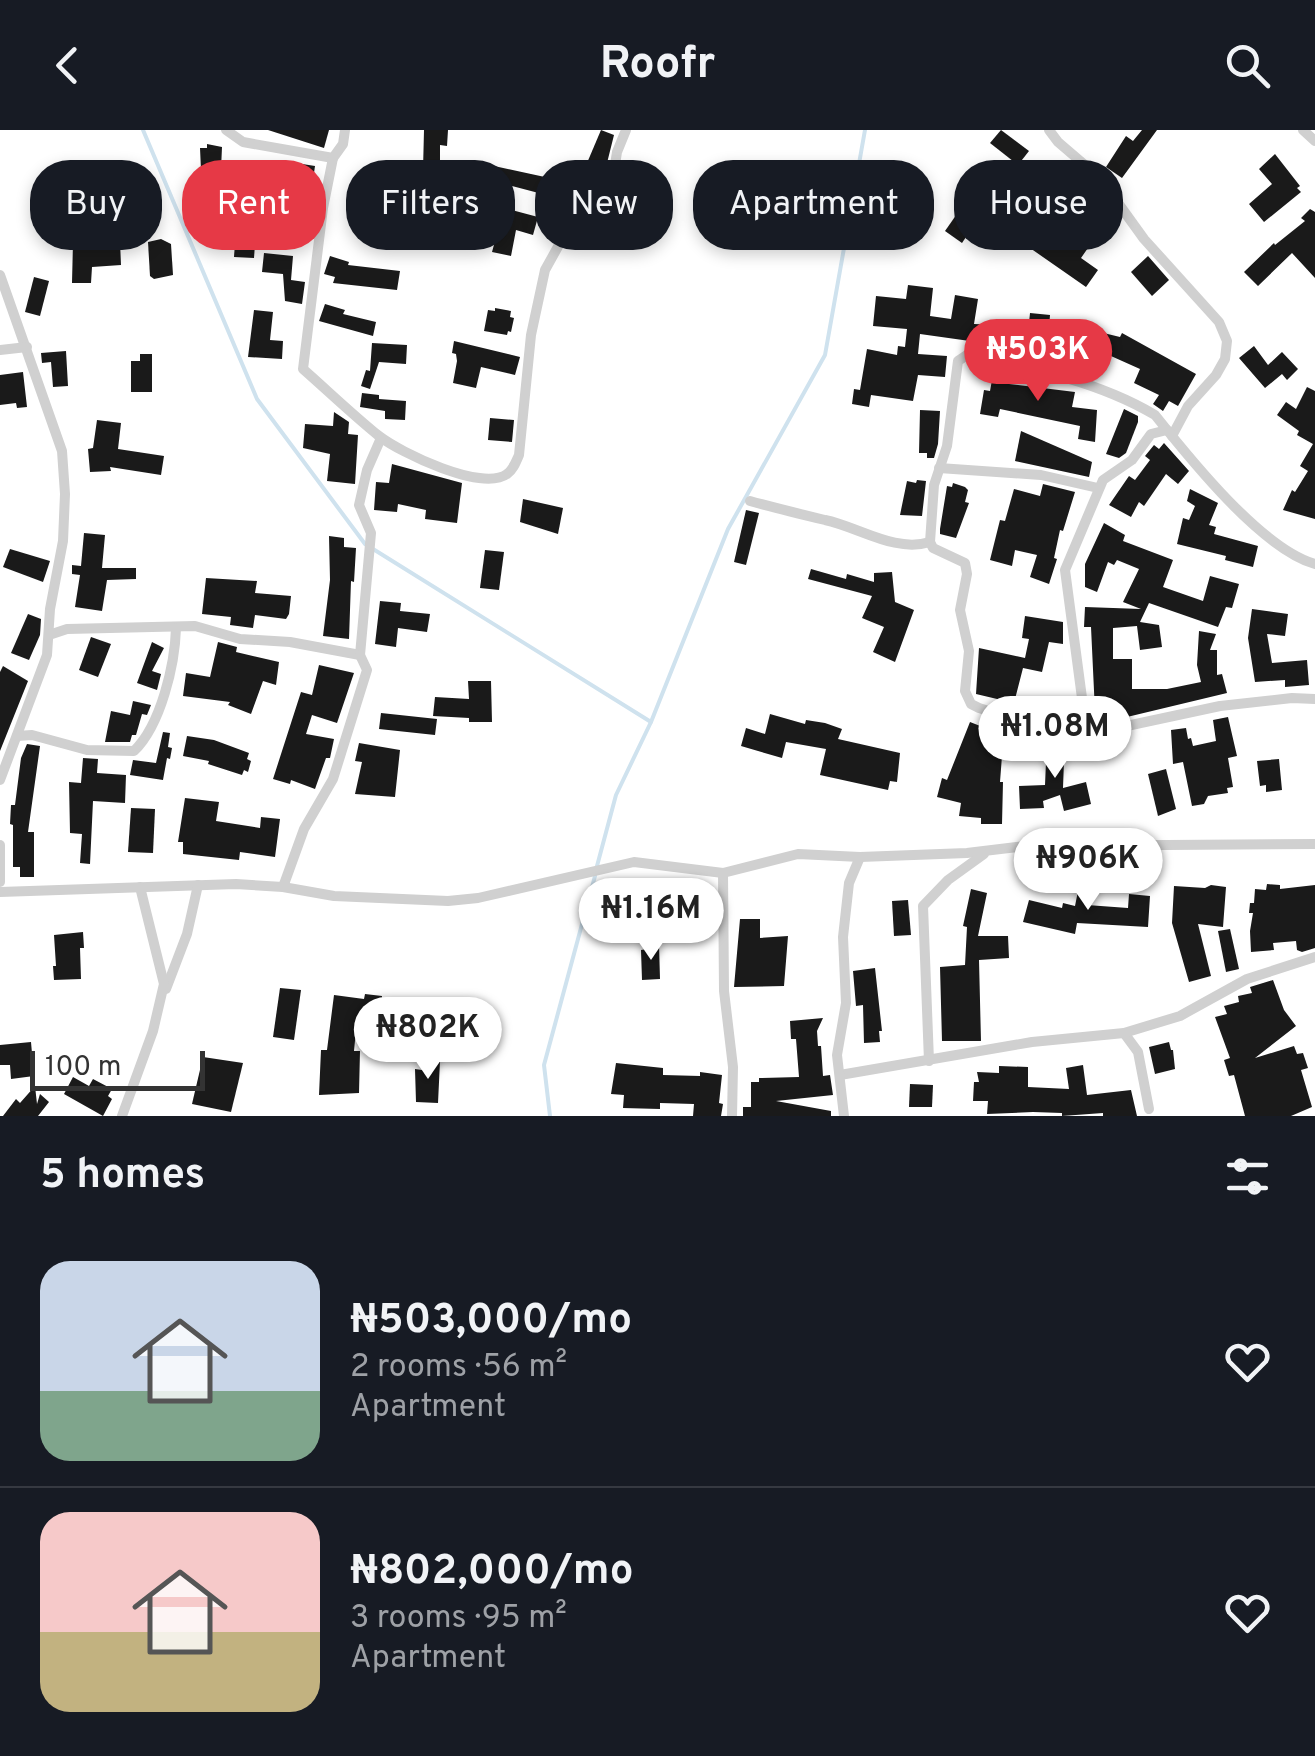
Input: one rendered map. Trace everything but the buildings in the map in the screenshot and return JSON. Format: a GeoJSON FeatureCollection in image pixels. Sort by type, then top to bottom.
{"type":"FeatureCollection","features":[{"type":"Feature","properties":{"kind":"street"},"geometry":{"type":"LineString","coordinates":[[226,130],[243,142],[334,158]]}},
{"type":"Feature","properties":{"kind":"street"},"geometry":{"type":"LineString","coordinates":[[345,130],[322,208],[304,369],[381,438],[421,461],[496,480],[510,473],[519,455],[531,336],[544,270],[584,198],[613,178],[626,130]]}},
{"type":"Feature","properties":{"kind":"street"},"geometry":{"type":"LineString","coordinates":[[1049,130],[1100,178],[1144,239],[1218,322],[1228,342],[1226,359],[1216,375],[1170,433]]}},
{"type":"Feature","properties":{"kind":"street"},"geometry":{"type":"LineString","coordinates":[[1303,130],[1315,140]]}},
{"type":"Feature","properties":{"kind":"street"},"geometry":{"type":"LineString","coordinates":[[0,275],[62,451],[63,541],[46,655],[0,780]]}},
{"type":"Feature","properties":{"kind":"street"},"geometry":{"type":"LineString","coordinates":[[0,350],[27,347]]}},
{"type":"Feature","properties":{"kind":"street"},"geometry":{"type":"LineString","coordinates":[[1315,564],[1262,532],[1156,415],[1112,393],[1027,367],[967,355],[958,361],[946,446],[934,485],[930,542],[933,548],[965,563],[960,610],[969,650],[965,691],[972,704],[1038,726],[1089,724],[1108,730],[1220,706],[1292,698],[1315,700]]}},
{"type":"Feature","properties":{"kind":"street"},"geometry":{"type":"LineString","coordinates":[[1089,724],[1064,578],[1068,560],[1103,480],[1132,460],[1150,434],[1170,433]]}},
{"type":"Feature","properties":{"kind":"street"},"geometry":{"type":"LineString","coordinates":[[283,887],[304,829],[339,763],[368,670],[360,655],[371,532],[359,505],[367,470],[381,438]]}},
{"type":"Feature","properties":{"kind":"street"},"geometry":{"type":"LineString","coordinates":[[939,468],[1041,475],[1098,488]]}},
{"type":"Feature","properties":{"kind":"street"},"geometry":{"type":"LineString","coordinates":[[750,500],[899,544],[930,542]]}},
{"type":"Feature","properties":{"kind":"street"},"geometry":{"type":"LineString","coordinates":[[49,635],[67,629],[195,626],[240,638],[290,642],[360,655]]}},
{"type":"Feature","properties":{"kind":"street"},"geometry":{"type":"LineString","coordinates":[[17,736],[32,735],[87,750],[134,751],[149,730],[169,680],[175,659],[176,628]]}},
{"type":"Feature","properties":{"kind":"street"},"geometry":{"type":"LineString","coordinates":[[0,892],[198,885],[283,887],[334,896],[448,902],[634,862],[723,873],[798,854],[860,857],[1025,846],[1315,844]]}},
{"type":"Feature","properties":{"kind":"street"},"geometry":{"type":"LineString","coordinates":[[0,845],[0,882]]}},
{"type":"Feature","properties":{"kind":"street"},"geometry":{"type":"LineString","coordinates":[[929,1061],[923,906],[948,880],[989,851]]}},
{"type":"Feature","properties":{"kind":"street"},"geometry":{"type":"LineString","coordinates":[[844,1116],[837,1055],[846,1003],[846,906],[849,883],[860,857]]}},
{"type":"Feature","properties":{"kind":"street"},"geometry":{"type":"LineString","coordinates":[[723,873],[724,991],[733,1067],[732,1116]]}},
{"type":"Feature","properties":{"kind":"street"},"geometry":{"type":"LineString","coordinates":[[122,1116],[187,934],[198,885]]}},
{"type":"Feature","properties":{"kind":"street"},"geometry":{"type":"LineString","coordinates":[[140,887],[162,963],[163,994]]}},
{"type":"Feature","properties":{"kind":"street"},"geometry":{"type":"LineString","coordinates":[[840,1074],[1014,1045],[1124,1034],[1180,1016],[1247,978],[1315,957]]}},
{"type":"Feature","properties":{"kind":"street"},"geometry":{"type":"LineString","coordinates":[[1124,1034],[1138,1052],[1148,1109]]}},
{"type":"Feature","properties":{"kind":"waterway"},"geometry":{"type":"LineString","coordinates":[[143,130],[257,399],[365,544],[651,722]]}},
{"type":"Feature","properties":{"kind":"waterway"},"geometry":{"type":"LineString","coordinates":[[597,866],[616,795],[651,722],[728,529],[825,355],[865,130]]}},
{"type":"Feature","properties":{"kind":"waterway"},"geometry":{"type":"LineString","coordinates":[[550,1116],[544,1065],[595,876]]}}]}
